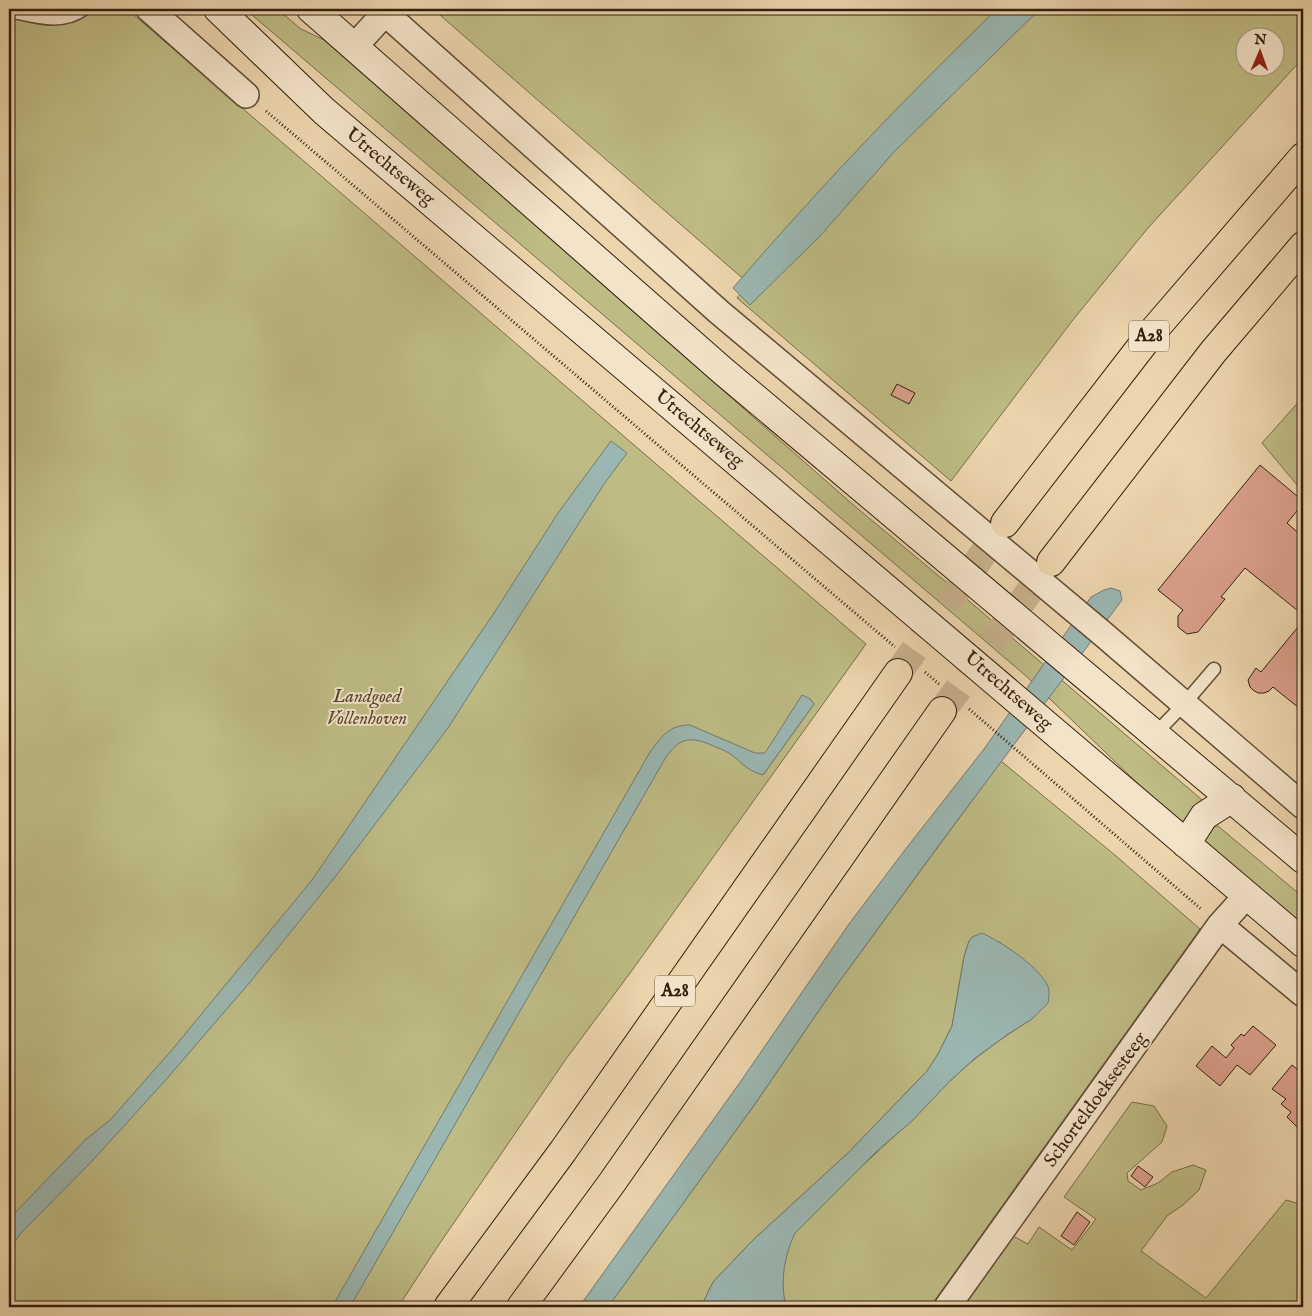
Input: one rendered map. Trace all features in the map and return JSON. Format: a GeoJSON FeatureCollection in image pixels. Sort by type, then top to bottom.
{"type":"FeatureCollection","features":[{"type":"Feature","properties":{"kind":"highway","name":"A28"},"geometry":{"type":"LineString","coordinates":[[1005,523],[1154,330],[1303,157]]}},
{"type":"Feature","properties":{"kind":"highway"},"geometry":{"type":"LineString","coordinates":[[1051,562],[1213,352],[1303,246]]}},
{"type":"Feature","properties":{"kind":"highway","name":"A28"},"geometry":{"type":"LineString","coordinates":[[448,1307],[562,1151],[898,673]]}},
{"type":"Feature","properties":{"kind":"highway"},"geometry":{"type":"LineString","coordinates":[[521,1307],[611,1184],[942,710]]}},
{"type":"Feature","properties":{"kind":"main road","name":"Utrechtseweg"},"geometry":{"type":"LineString","coordinates":[[218,9],[324,111],[1303,942]]}},
{"type":"Feature","properties":{"kind":"main road"},"geometry":{"type":"LineString","coordinates":[[311,9],[723,371],[1303,859]]}},
{"type":"Feature","properties":{"kind":"main road"},"geometry":{"type":"LineString","coordinates":[[1186,844],[1204,816],[1232,798]]}},
{"type":"Feature","properties":{"kind":"street"},"geometry":{"type":"LineString","coordinates":[[149,9],[246,94]]}},
{"type":"Feature","properties":{"kind":"street"},"geometry":{"type":"LineString","coordinates":[[354,47],[385,14],[719,312],[1095,627],[1303,806]]}},
{"type":"Feature","properties":{"kind":"street","name":"Schorteldoeksesteeg"},"geometry":{"type":"LineString","coordinates":[[947,1307],[1220,925],[1247,895]]}},
{"type":"Feature","properties":{"kind":"street"},"geometry":{"type":"LineString","coordinates":[[1220,925],[1303,994]]}},
{"type":"Feature","properties":{"kind":"lane"},"geometry":{"type":"LineString","coordinates":[[9,11],[50,19],[62,18],[84,9]]}},
{"type":"Feature","properties":{"kind":"lane"},"geometry":{"type":"LineString","coordinates":[[1155,734],[1214,669]]}},
{"type":"Feature","properties":{"kind":"path","name":"Utrechtseweg"},"geometry":{"type":"LineString","coordinates":[[246,94],[875,629]]}},
{"type":"Feature","properties":{"kind":"path","name":"Utrechtseweg"},"geometry":{"type":"LineString","coordinates":[[1013,747],[1220,925]]}},
{"type":"Feature","properties":{"kind":"green space","name":"Landgoed Vollenhoven"},"geometry":{"type":"Polygon","coordinates":[[[9,9],[127,9],[866,644],[633,969],[566,1059],[398,1307],[9,1307],[9,9]],[[810,699],[763,775],[814,704],[810,699]]]}},
{"type":"Feature","properties":{"kind":"green space"},"geometry":{"type":"Polygon","coordinates":[[[245,9],[277,9],[301,29],[324,40],[858,509],[1208,805],[1186,824],[1181,825],[1026,676],[245,9]]]}},
{"type":"Feature","properties":{"kind":"green space"},"geometry":{"type":"Polygon","coordinates":[[[433,9],[1303,9],[1303,58],[1148,228],[1072,321],[951,481],[737,298],[748,283],[433,9]]]}},
{"type":"Feature","properties":{"kind":"green space"},"geometry":{"type":"Polygon","coordinates":[[[1303,397],[1303,492],[1262,443],[1303,397]]]}},
{"type":"Feature","properties":{"kind":"green space"},"geometry":{"type":"Polygon","coordinates":[[[1001,761],[1116,856],[1200,929],[930,1307],[786,1307],[783,1289],[784,1259],[790,1241],[807,1219],[969,1064],[1032,1019],[1036,971],[999,942],[969,941],[964,957],[952,1026],[927,1071],[849,1152],[752,1241],[713,1282],[701,1307],[608,1307],[755,1104],[833,990],[1001,761]]]}},
{"type":"Feature","properties":{"kind":"green space"},"geometry":{"type":"Polygon","coordinates":[[[1211,826],[1218,826],[1303,897],[1303,929],[1203,842],[1211,826]]]}},
{"type":"Feature","properties":{"kind":"green space"},"geometry":{"type":"Polygon","coordinates":[[[1132,1102],[1154,1106],[1167,1126],[1162,1142],[1127,1173],[1128,1181],[1141,1190],[1158,1183],[1172,1172],[1193,1165],[1206,1170],[1199,1190],[1183,1205],[1167,1216],[1141,1251],[1206,1298],[1286,1200],[1303,1205],[1303,1307],[959,1307],[1011,1235],[1028,1244],[1039,1227],[1072,1250],[1096,1219],[1064,1197],[1132,1102]]]}},
{"type":"Feature","properties":{"kind":"water"},"geometry":{"type":"Polygon","coordinates":[[[997,9],[1040,9],[895,151],[820,236],[750,305],[733,288],[796,216],[862,146],[997,9]]]}},
{"type":"Feature","properties":{"kind":"water"},"geometry":{"type":"Polygon","coordinates":[[[611,441],[627,453],[604,484],[448,728],[335,877],[251,981],[163,1083],[93,1160],[20,1234],[9,1250],[9,1219],[85,1140],[110,1120],[171,1051],[312,880],[494,613],[558,513],[611,441]]]}},
{"type":"Feature","properties":{"kind":"water"},"geometry":{"type":"Polygon","coordinates":[[[1111,588],[1120,591],[1122,600],[833,990],[755,1104],[608,1307],[579,1307],[741,1081],[849,924],[984,749],[1091,597],[1111,588]]]}},
{"type":"Feature","properties":{"kind":"water"},"geometry":{"type":"Polygon","coordinates":[[[802,695],[809,698],[814,704],[763,775],[747,768],[725,751],[695,740],[680,743],[666,757],[350,1307],[332,1307],[654,746],[671,729],[690,725],[755,753],[765,753],[802,695]]]}},
{"type":"Feature","properties":{"kind":"water"},"geometry":{"type":"Polygon","coordinates":[[[982,933],[1009,948],[1042,976],[1048,986],[1048,1003],[1032,1019],[974,1059],[912,1121],[878,1150],[795,1233],[784,1269],[783,1288],[786,1307],[701,1307],[713,1282],[752,1241],[849,1152],[927,1071],[952,1026],[964,957],[969,941],[972,937],[982,933]]]}},
{"type":"Feature","properties":{"kind":"building"},"geometry":{"type":"Polygon","coordinates":[[[897,384],[915,393],[909,404],[891,395],[897,384]]]}},
{"type":"Feature","properties":{"kind":"building"},"geometry":{"type":"Polygon","coordinates":[[[1260,465],[1303,501],[1303,504],[1287,523],[1303,537],[1303,615],[1245,568],[1221,597],[1225,599],[1198,632],[1187,634],[1178,627],[1178,616],[1183,610],[1158,590],[1260,465]]]}},
{"type":"Feature","properties":{"kind":"building"},"geometry":{"type":"Polygon","coordinates":[[[1303,621],[1303,702],[1299,708],[1273,687],[1264,693],[1258,693],[1250,687],[1248,680],[1256,668],[1261,672],[1303,621]]]}},
{"type":"Feature","properties":{"kind":"building"},"geometry":{"type":"Polygon","coordinates":[[[1253,1026],[1276,1045],[1250,1075],[1237,1065],[1220,1086],[1196,1066],[1212,1046],[1226,1058],[1234,1048],[1231,1045],[1241,1034],[1244,1036],[1253,1026]]]}},
{"type":"Feature","properties":{"kind":"building"},"geometry":{"type":"Polygon","coordinates":[[[1292,1065],[1303,1074],[1303,1133],[1287,1117],[1291,1112],[1281,1104],[1286,1099],[1272,1089],[1292,1065]]]}},
{"type":"Feature","properties":{"kind":"building"},"geometry":{"type":"Polygon","coordinates":[[[1138,1166],[1153,1177],[1145,1187],[1131,1176],[1138,1166]]]}},
{"type":"Feature","properties":{"kind":"building"},"geometry":{"type":"Polygon","coordinates":[[[1077,1212],[1090,1222],[1074,1245],[1061,1236],[1077,1212]]]}},
{"type":"Feature","properties":{"kind":"tunnel"},"geometry":{"type":"LineString","coordinates":[[898,673],[1005,523]]}},
{"type":"Feature","properties":{"kind":"tunnel"},"geometry":{"type":"LineString","coordinates":[[942,711],[1051,562]]}}]}
